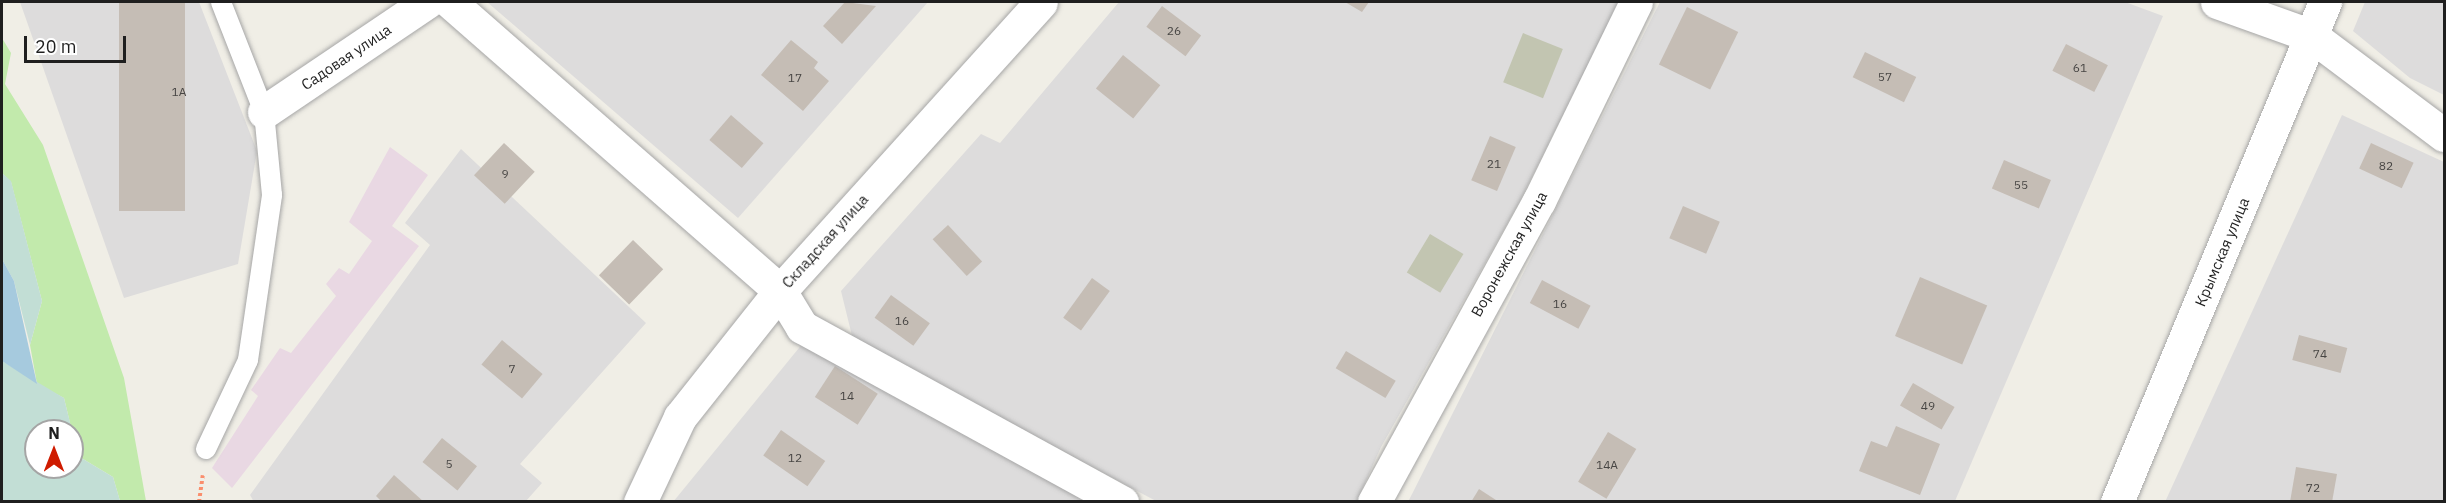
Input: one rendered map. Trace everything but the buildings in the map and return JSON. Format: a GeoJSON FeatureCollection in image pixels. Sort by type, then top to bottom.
{"type":"FeatureCollection","features":[{"type":"Feature","properties":{"kind":"street","name":"Садовая улица"},"geometry":{"type":"LineString","coordinates":[[264,112],[427,2]]}},
{"type":"Feature","properties":{"kind":"street"},"geometry":{"type":"LineString","coordinates":[[450,2],[780,291],[802,327],[845,354],[1122,501]]}},
{"type":"Feature","properties":{"kind":"street","name":"Складская улица"},"geometry":{"type":"LineString","coordinates":[[640,501],[680,417],[780,291],[1041,2]]}},
{"type":"Feature","properties":{"kind":"street","name":"Воронежская улица"},"geometry":{"type":"LineString","coordinates":[[1374,501],[1539,201],[1636,2]]}},
{"type":"Feature","properties":{"kind":"street"},"geometry":{"type":"LineString","coordinates":[[2217,2],[2312,36],[2445,135]]}},
{"type":"Feature","properties":{"kind":"street","name":"Крымская улица"},"geometry":{"type":"LineString","coordinates":[[2117,501],[2325,2]]}},
{"type":"Feature","properties":{"kind":"lane"},"geometry":{"type":"LineString","coordinates":[[206,449],[248,360],[272,195],[264,112],[220,2]]}},
{"type":"Feature","properties":{"kind":"shaded area"},"geometry":{"type":"Polygon","coordinates":[[[20,2],[199,2],[257,151],[238,264],[124,298],[20,2]]]}},
{"type":"Feature","properties":{"kind":"shaded area"},"geometry":{"type":"Polygon","coordinates":[[[487,2],[928,2],[738,218],[487,2]]]}},
{"type":"Feature","properties":{"kind":"shaded area"},"geometry":{"type":"Polygon","coordinates":[[[1119,2],[1619,2],[1520,201],[1381,447],[1357,501],[1156,501],[853,340],[841,291],[981,134],[1000,143],[1119,2]]]}},
{"type":"Feature","properties":{"kind":"shaded area"},"geometry":{"type":"Polygon","coordinates":[[[1660,2],[2125,2],[2163,16],[1955,501],[1408,502],[1660,2]]]}},
{"type":"Feature","properties":{"kind":"shaded area"},"geometry":{"type":"Polygon","coordinates":[[[2365,2],[2444,2],[2444,95],[2410,78],[2353,31],[2365,2]]]}},
{"type":"Feature","properties":{"kind":"shaded area"},"geometry":{"type":"Polygon","coordinates":[[[1523,33],[1563,49],[1543,98],[1503,82],[1523,33]]]}},
{"type":"Feature","properties":{"kind":"shaded area"},"geometry":{"type":"Polygon","coordinates":[[[2342,115],[2444,162],[2444,501],[2165,502],[2342,115]]]}},
{"type":"Feature","properties":{"kind":"shaded area"},"geometry":{"type":"Polygon","coordinates":[[[390,147],[428,175],[392,226],[419,246],[232,488],[212,468],[258,396],[251,390],[280,348],[291,353],[336,296],[326,284],[339,268],[349,274],[372,241],[349,222],[390,147]]]}},
{"type":"Feature","properties":{"kind":"shaded area"},"geometry":{"type":"Polygon","coordinates":[[[461,149],[646,323],[520,464],[542,483],[526,501],[254,502],[250,495],[430,245],[405,223],[461,149]]]}},
{"type":"Feature","properties":{"kind":"shaded area"},"geometry":{"type":"Polygon","coordinates":[[[2,173],[11,181],[42,301],[30,345],[14,281],[2,259],[2,173]]]}},
{"type":"Feature","properties":{"kind":"shaded area"},"geometry":{"type":"Polygon","coordinates":[[[1430,234],[1463,254],[1440,293],[1407,273],[1430,234]]]}},
{"type":"Feature","properties":{"kind":"shaded area"},"geometry":{"type":"Polygon","coordinates":[[[2,259],[14,281],[37,384],[2,361],[2,259]]]}},
{"type":"Feature","properties":{"kind":"shaded area"},"geometry":{"type":"Polygon","coordinates":[[[803,343],[1085,501],[673,502],[803,343]]]}},
{"type":"Feature","properties":{"kind":"shaded area"},"geometry":{"type":"Polygon","coordinates":[[[2,361],[64,398],[69,419],[24,419],[24,479],[84,479],[84,460],[113,477],[120,501],[2,501],[2,361]]]}},
{"type":"Feature","properties":{"kind":"green space"},"geometry":{"type":"Polygon","coordinates":[[[2,38],[11,53],[5,84],[43,145],[124,378],[146,501],[120,501],[113,477],[84,460],[84,419],[69,419],[64,398],[37,384],[30,345],[42,301],[11,182],[2,173],[2,38]]]}}]}
